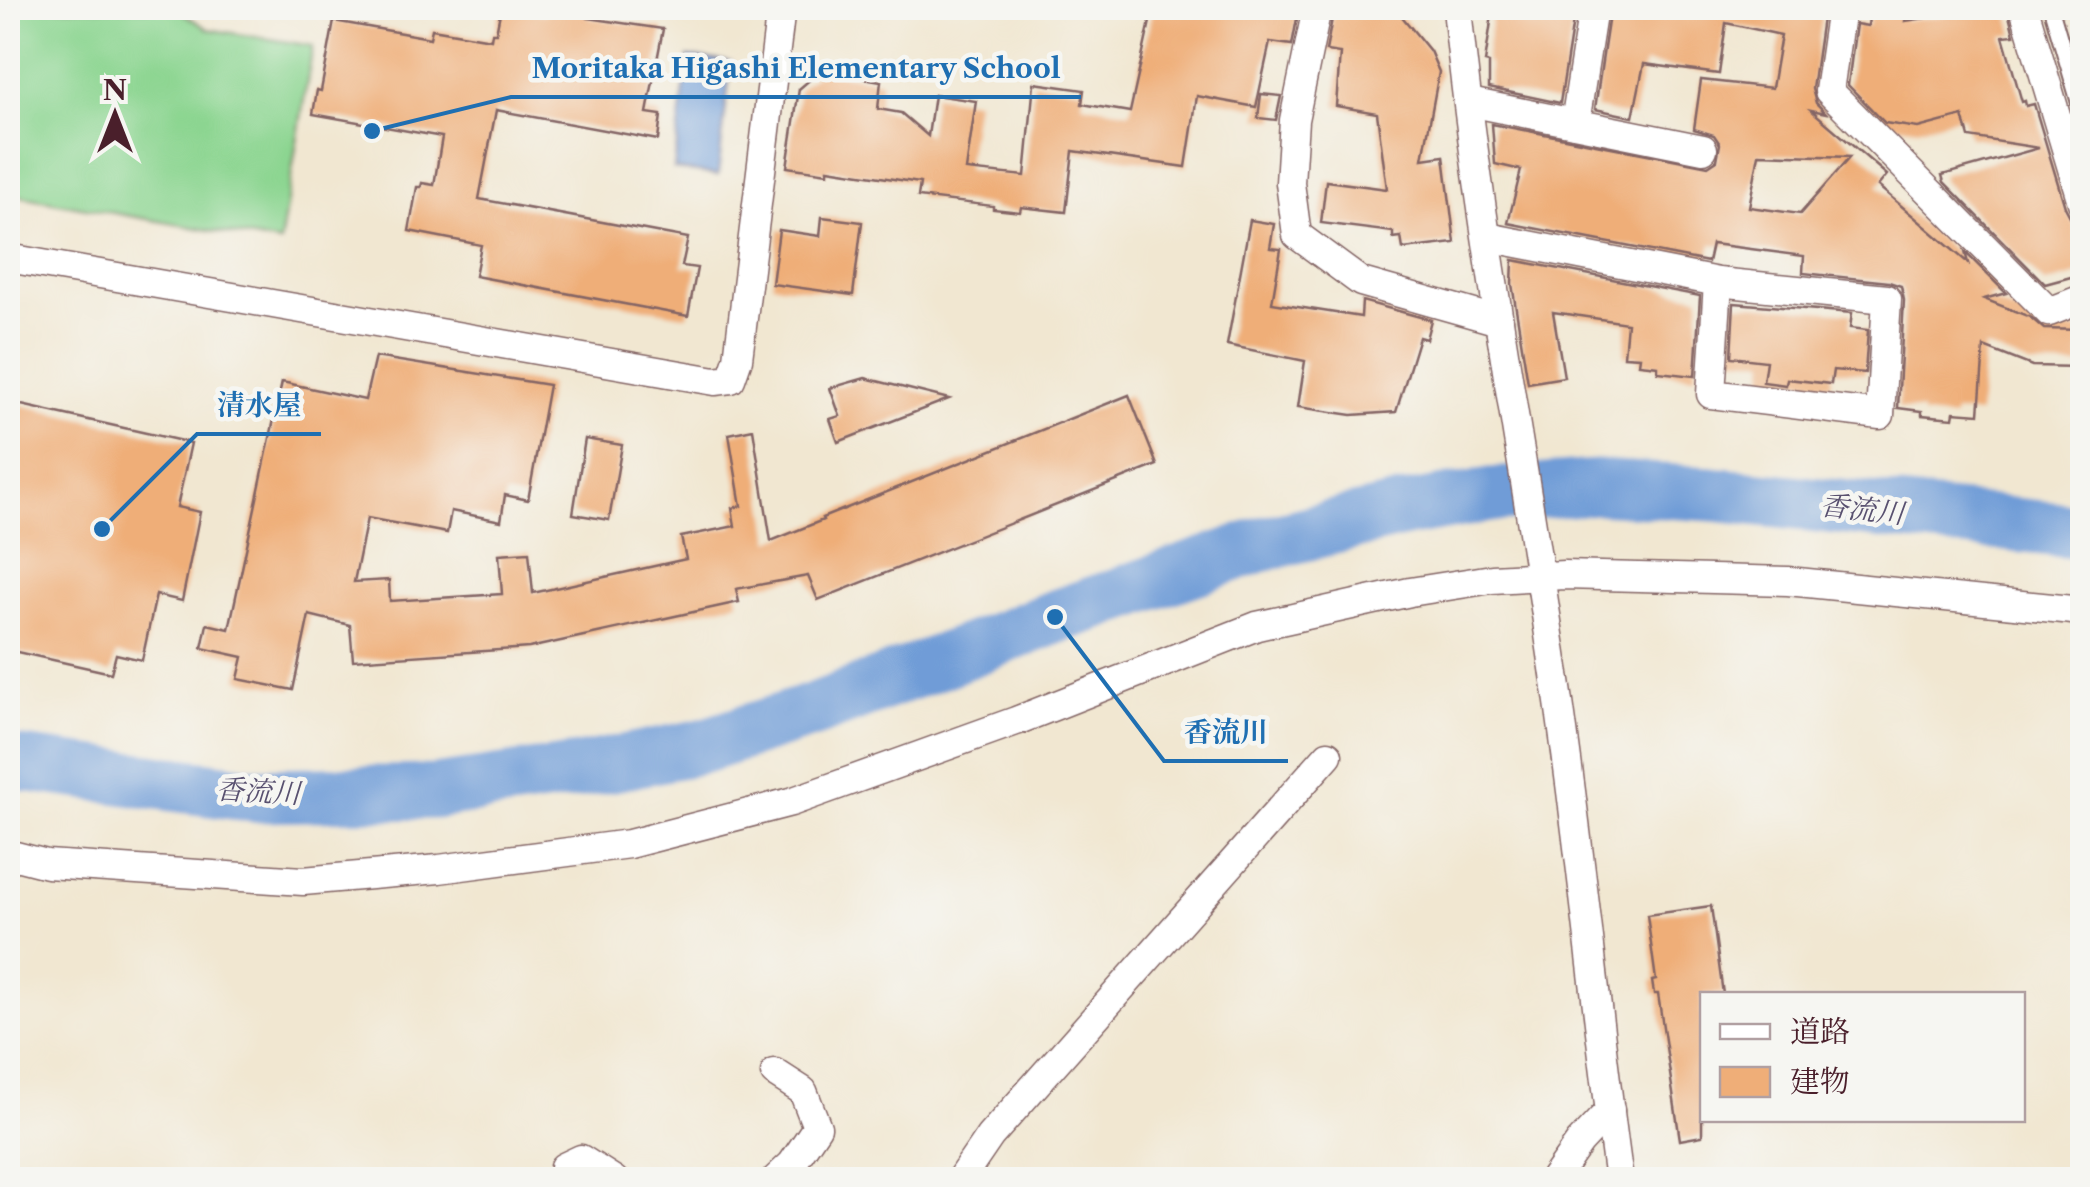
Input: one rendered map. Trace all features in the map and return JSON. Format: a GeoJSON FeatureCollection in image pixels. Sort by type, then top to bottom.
{"type":"FeatureCollection","features":[{"type":"Feature","properties":{"kind":"street"},"geometry":{"type":"LineString","coordinates":[[8,258],[695,377],[731,379],[738,360],[781,8]]}},
{"type":"Feature","properties":{"kind":"street"},"geometry":{"type":"LineString","coordinates":[[1317,8],[1294,120],[1290,184],[1297,235],[1361,282],[1500,320]]}},
{"type":"Feature","properties":{"kind":"street"},"geometry":{"type":"LineString","coordinates":[[1457,8],[1515,430],[1555,670],[1619,1180]]}},
{"type":"Feature","properties":{"kind":"street"},"geometry":{"type":"LineString","coordinates":[[1575,124],[1593,8]]}},
{"type":"Feature","properties":{"kind":"street"},"geometry":{"type":"LineString","coordinates":[[1841,8],[1830,90],[2049,312],[2082,299]]}},
{"type":"Feature","properties":{"kind":"street"},"geometry":{"type":"LineString","coordinates":[[2024,8],[2082,202]]}},
{"type":"Feature","properties":{"kind":"street"},"geometry":{"type":"LineString","coordinates":[[1469,102],[1703,149]]}},
{"type":"Feature","properties":{"kind":"street"},"geometry":{"type":"LineString","coordinates":[[1488,237],[1718,282],[1887,300],[1880,416],[1710,394],[1718,282]]}},
{"type":"Feature","properties":{"kind":"street"},"geometry":{"type":"LineString","coordinates":[[8,854],[47,864],[302,881],[439,869],[629,844],[791,802],[1016,722],[1257,626],[1410,592],[1539,571],[1788,581],[2082,611]]}},
{"type":"Feature","properties":{"kind":"street"},"geometry":{"type":"LineString","coordinates":[[960,1180],[990,1136],[1328,755]]}},
{"type":"Feature","properties":{"kind":"street"},"geometry":{"type":"LineString","coordinates":[[774,1073],[803,1091],[817,1128],[792,1164],[775,1180]]}},
{"type":"Feature","properties":{"kind":"street"},"geometry":{"type":"LineString","coordinates":[[1553,1180],[1580,1142],[1610,1110]]}},
{"type":"Feature","properties":{"kind":"street"},"geometry":{"type":"LineString","coordinates":[[563,1180],[564,1167],[581,1159],[614,1180]]}},
{"type":"Feature","properties":{"kind":"lane"},"geometry":{"type":"LineString","coordinates":[[2051,8],[2082,113]]}},
{"type":"Feature","properties":{"kind":"green space"},"geometry":{"type":"Polygon","coordinates":[[[8,8],[175,8],[208,29],[313,46],[280,243],[8,194],[8,8]]]}},
{"type":"Feature","properties":{"kind":"water"},"geometry":{"type":"Polygon","coordinates":[[[688,57],[731,62],[718,175],[674,169],[688,57]]]}},
{"type":"Feature","properties":{"kind":"building"},"geometry":{"type":"Polygon","coordinates":[[[501,8],[589,14],[588,18],[663,29],[647,113],[661,115],[658,140],[496,110],[479,199],[688,238],[682,266],[697,268],[688,316],[475,276],[481,245],[409,231],[417,187],[422,183],[434,185],[442,137],[313,114],[334,21],[430,38],[432,29],[491,39],[501,8]]]}},
{"type":"Feature","properties":{"kind":"building"},"geometry":{"type":"Polygon","coordinates":[[[1153,8],[1299,8],[1292,45],[1270,42],[1256,107],[1197,96],[1186,167],[1073,151],[1066,212],[1021,207],[1020,212],[918,197],[920,183],[787,167],[799,89],[820,71],[881,81],[878,109],[901,113],[928,136],[934,95],[976,101],[966,170],[1025,176],[1034,83],[1084,90],[1082,104],[1130,112],[1153,8]]]}},
{"type":"Feature","properties":{"kind":"building"},"geometry":{"type":"Polygon","coordinates":[[[1334,8],[1395,8],[1430,51],[1439,72],[1423,159],[1444,156],[1455,243],[1403,249],[1401,237],[1393,238],[1393,232],[1321,223],[1326,181],[1387,189],[1377,113],[1336,106],[1340,53],[1326,51],[1334,8]]]}},
{"type":"Feature","properties":{"kind":"building"},"geometry":{"type":"Polygon","coordinates":[[[1493,8],[1575,8],[1560,103],[1489,88],[1489,63],[1485,62],[1493,8]]]}},
{"type":"Feature","properties":{"kind":"building"},"geometry":{"type":"Polygon","coordinates":[[[1610,8],[1781,8],[1780,11],[1822,18],[1812,89],[1816,103],[1826,113],[1811,110],[1887,175],[1878,186],[1968,263],[1965,252],[2006,293],[1984,299],[2030,317],[2044,329],[2081,330],[2080,367],[2032,366],[1984,347],[1979,414],[1954,412],[1953,418],[1922,415],[1922,411],[1898,408],[1904,300],[1901,286],[1803,273],[1804,256],[1712,244],[1708,262],[1508,223],[1521,170],[1495,164],[1492,124],[1708,166],[1717,160],[1720,144],[1714,135],[1694,129],[1701,80],[1772,88],[1781,35],[1726,23],[1719,74],[1644,64],[1633,117],[1595,109],[1610,8]],[[1759,154],[1749,207],[1800,214],[1850,157],[1759,154]]]}},
{"type":"Feature","properties":{"kind":"building"},"geometry":{"type":"Polygon","coordinates":[[[1870,8],[1907,8],[1905,21],[1954,14],[1955,8],[2007,8],[2014,35],[2003,36],[2022,102],[2026,106],[2034,104],[2065,207],[2074,224],[2082,274],[2045,284],[1944,182],[1942,175],[2039,148],[1969,137],[1963,116],[1918,128],[1885,123],[1848,85],[1856,24],[1868,26],[1870,8]]]}},
{"type":"Feature","properties":{"kind":"building"},"geometry":{"type":"Polygon","coordinates":[[[1261,94],[1281,96],[1276,120],[1258,118],[1261,94]]]}},
{"type":"Feature","properties":{"kind":"building"},"geometry":{"type":"Polygon","coordinates":[[[822,217],[862,222],[853,295],[772,284],[779,230],[820,236],[822,217]]]}},
{"type":"Feature","properties":{"kind":"building"},"geometry":{"type":"Polygon","coordinates":[[[1250,220],[1274,224],[1270,248],[1281,249],[1272,303],[1361,317],[1362,301],[1431,320],[1426,339],[1419,337],[1396,412],[1352,415],[1298,407],[1305,361],[1227,345],[1250,220]]]}},
{"type":"Feature","properties":{"kind":"building"},"geometry":{"type":"Polygon","coordinates":[[[1513,260],[1700,296],[1695,376],[1658,372],[1658,366],[1639,364],[1640,357],[1624,356],[1627,323],[1553,312],[1564,377],[1528,383],[1512,284],[1513,260]]]}},
{"type":"Feature","properties":{"kind":"building"},"geometry":{"type":"Polygon","coordinates":[[[1734,303],[1852,313],[1850,328],[1868,330],[1865,373],[1833,370],[1831,384],[1787,379],[1786,385],[1763,382],[1766,361],[1731,357],[1734,303]]]}},
{"type":"Feature","properties":{"kind":"building"},"geometry":{"type":"Polygon","coordinates":[[[375,357],[549,385],[528,500],[505,495],[501,521],[451,511],[447,533],[367,518],[354,582],[389,580],[390,601],[502,594],[499,554],[529,552],[533,593],[686,559],[681,537],[735,526],[732,508],[741,506],[729,434],[753,429],[771,541],[1129,395],[1157,465],[818,600],[808,576],[736,589],[739,602],[529,648],[353,660],[350,625],[309,615],[293,690],[238,679],[243,657],[202,648],[207,624],[229,629],[282,382],[365,400],[375,357]]]}},
{"type":"Feature","properties":{"kind":"building"},"geometry":{"type":"Polygon","coordinates":[[[865,378],[949,399],[838,442],[830,419],[840,416],[830,388],[865,378]]]}},
{"type":"Feature","properties":{"kind":"building"},"geometry":{"type":"Polygon","coordinates":[[[8,402],[191,443],[177,507],[200,512],[182,601],[156,595],[142,660],[116,654],[111,673],[8,650],[8,402]]]}},
{"type":"Feature","properties":{"kind":"building"},"geometry":{"type":"Polygon","coordinates":[[[585,439],[622,445],[609,520],[573,514],[585,439]]]}},
{"type":"Feature","properties":{"kind":"building"},"geometry":{"type":"Polygon","coordinates":[[[1711,906],[1723,992],[1700,992],[1702,1136],[1680,1140],[1658,994],[1654,994],[1652,981],[1656,980],[1647,915],[1711,906]]]}},
{"type":"Feature","properties":{"kind":"waterway","name":"香流川"},"geometry":{"type":"LineString","coordinates":[[8,762],[254,795],[434,792],[578,771],[703,746],[817,709],[1055,617],[1263,544],[1405,510],[1490,495],[1597,487],[1712,494],[2082,532]]}},
{"type":"Feature","properties":{"kind":"place","name":"Moritaka Higashi Elementary School"},"geometry":{"type":"Point","coordinates":[372,131]}},
{"type":"Feature","properties":{"kind":"place","name":"清水屋"},"geometry":{"type":"Point","coordinates":[102,529]}},
{"type":"Feature","properties":{"kind":"place","name":"香流川"},"geometry":{"type":"Point","coordinates":[1055,617]}}]}
